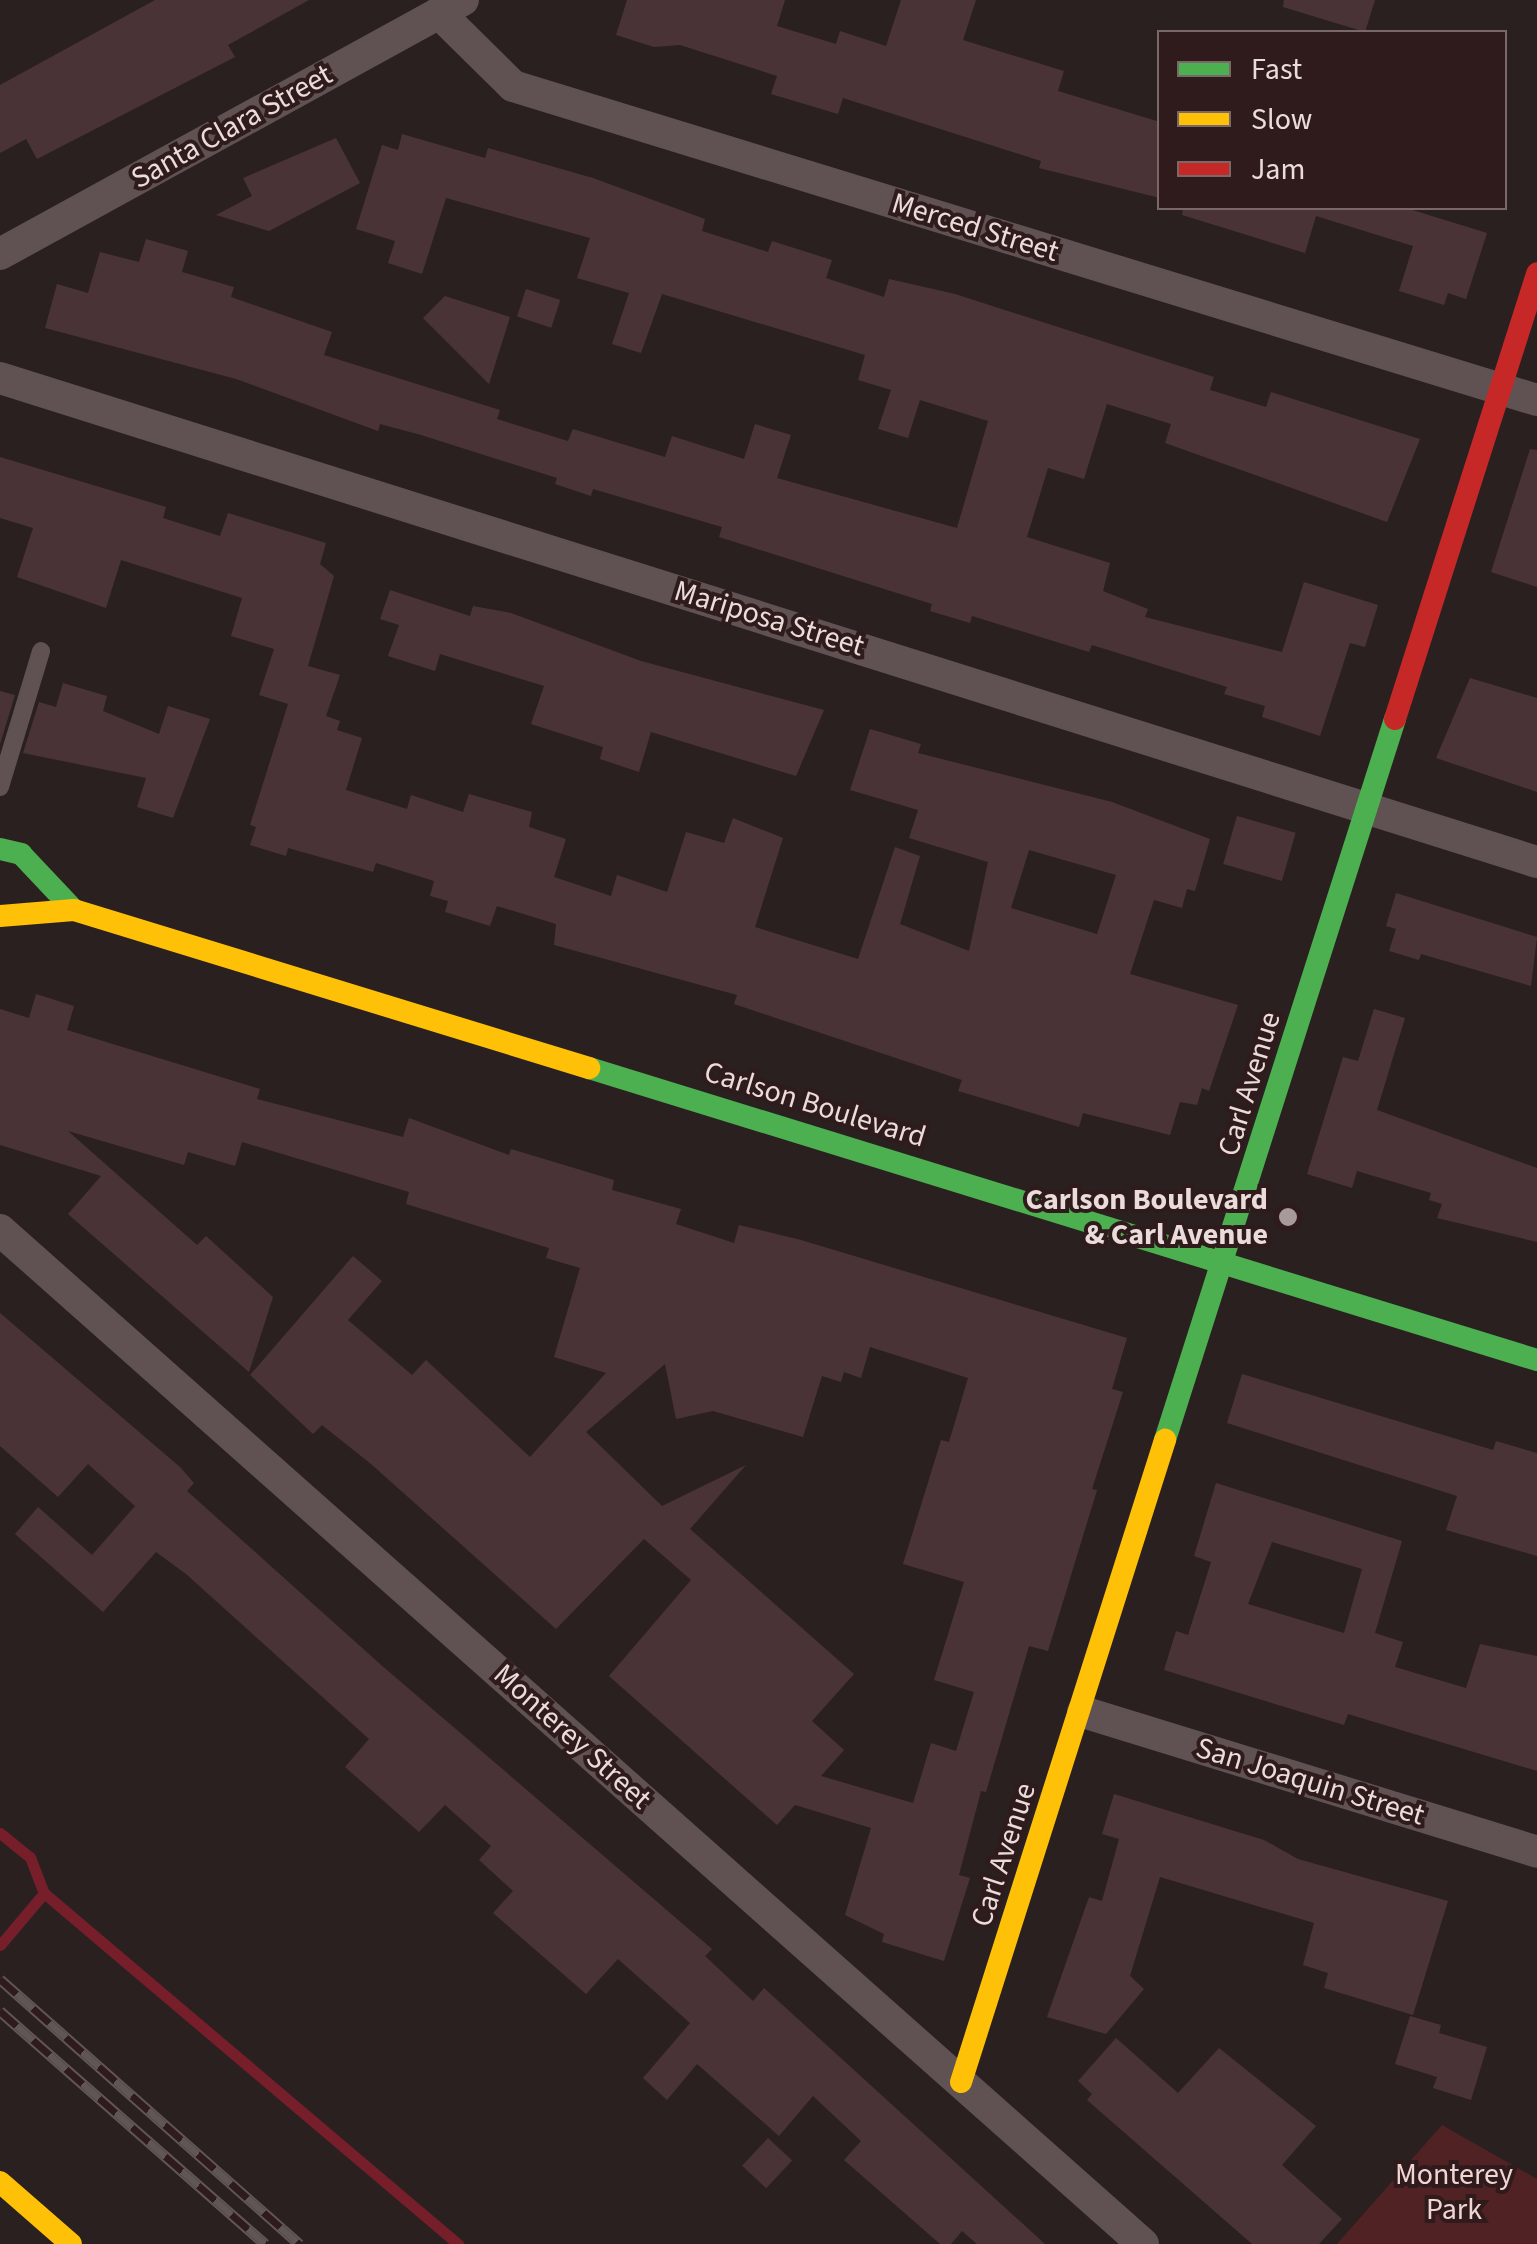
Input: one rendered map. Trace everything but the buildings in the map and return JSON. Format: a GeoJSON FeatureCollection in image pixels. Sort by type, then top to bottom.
{"type":"FeatureCollection","features":[{"type":"Feature","properties":{"kind":"main road","name":"Carl Avenue"},"geometry":{"type":"LineString","coordinates":[[961,2082],[1226,1262],[1537,273]]}},
{"type":"Feature","properties":{"kind":"main road","name":"Carlson Boulevard"},"geometry":{"type":"LineString","coordinates":[[0,848],[21,854],[74,910]]}},
{"type":"Feature","properties":{"kind":"main road","name":"Carlson Boulevard"},"geometry":{"type":"LineString","coordinates":[[0,916],[74,910],[1537,1360]]}},
{"type":"Feature","properties":{"kind":"main road"},"geometry":{"type":"LineString","coordinates":[[0,2182],[71,2244]]}},
{"type":"Feature","properties":{"kind":"street","name":"Santa Clara Street"},"geometry":{"type":"LineString","coordinates":[[0,254],[451,7]]}},
{"type":"Feature","properties":{"kind":"street","name":"Merced Street"},"geometry":{"type":"LineString","coordinates":[[451,7],[513,86],[1537,400]]}},
{"type":"Feature","properties":{"kind":"street","name":"Mariposa Street"},"geometry":{"type":"LineString","coordinates":[[0,378],[1537,862]]}},
{"type":"Feature","properties":{"kind":"street","name":"Monterey Street"},"geometry":{"type":"LineString","coordinates":[[0,1230],[1143,2244]]}},
{"type":"Feature","properties":{"kind":"street","name":"San Joaquin Street"},"geometry":{"type":"LineString","coordinates":[[1082,1712],[1537,1852]]}},
{"type":"Feature","properties":{"kind":"lane"},"geometry":{"type":"LineString","coordinates":[[0,786],[41,651]]}},
{"type":"Feature","properties":{"kind":"green space","name":"Monterey Park"},"geometry":{"type":"Polygon","coordinates":[[[1442,2125],[1537,2179],[1537,2244],[1337,2244],[1442,2125]]]}},
{"type":"Feature","properties":{"kind":"waterway"},"geometry":{"type":"LineString","coordinates":[[0,1833],[30,1857],[44,1893],[0,1945]]}},
{"type":"Feature","properties":{"kind":"waterway"},"geometry":{"type":"LineString","coordinates":[[44,1893],[458,2244]]}},
{"type":"Feature","properties":{"kind":"railway"},"geometry":{"type":"LineString","coordinates":[[0,1979],[300,2244]]}},
{"type":"Feature","properties":{"kind":"railway"},"geometry":{"type":"LineString","coordinates":[[0,2011],[265,2244]]}},
{"type":"Feature","properties":{"kind":"traffic: fast"},"geometry":{"type":"LineString","coordinates":[[1165,1440],[1395,719]]}},
{"type":"Feature","properties":{"kind":"traffic: fast"},"geometry":{"type":"LineString","coordinates":[[0,849],[21,854],[74,910]]}},
{"type":"Feature","properties":{"kind":"traffic: fast"},"geometry":{"type":"LineString","coordinates":[[589,1068],[1537,1360]]}},
{"type":"Feature","properties":{"kind":"traffic: slow"},"geometry":{"type":"LineString","coordinates":[[0,916],[74,910],[589,1068]]}},
{"type":"Feature","properties":{"kind":"traffic: slow"},"geometry":{"type":"LineString","coordinates":[[961,2082],[1165,1440]]}},
{"type":"Feature","properties":{"kind":"traffic: slow"},"geometry":{"type":"LineString","coordinates":[[0,2182],[71,2244]]}},
{"type":"Feature","properties":{"kind":"traffic: jam"},"geometry":{"type":"LineString","coordinates":[[1395,719],[1537,273]]}},
{"type":"Feature","properties":{"kind":"place","name":"Carlson Boulevard & Carl Avenue"},"geometry":{"type":"Point","coordinates":[1288,1217]}}]}
